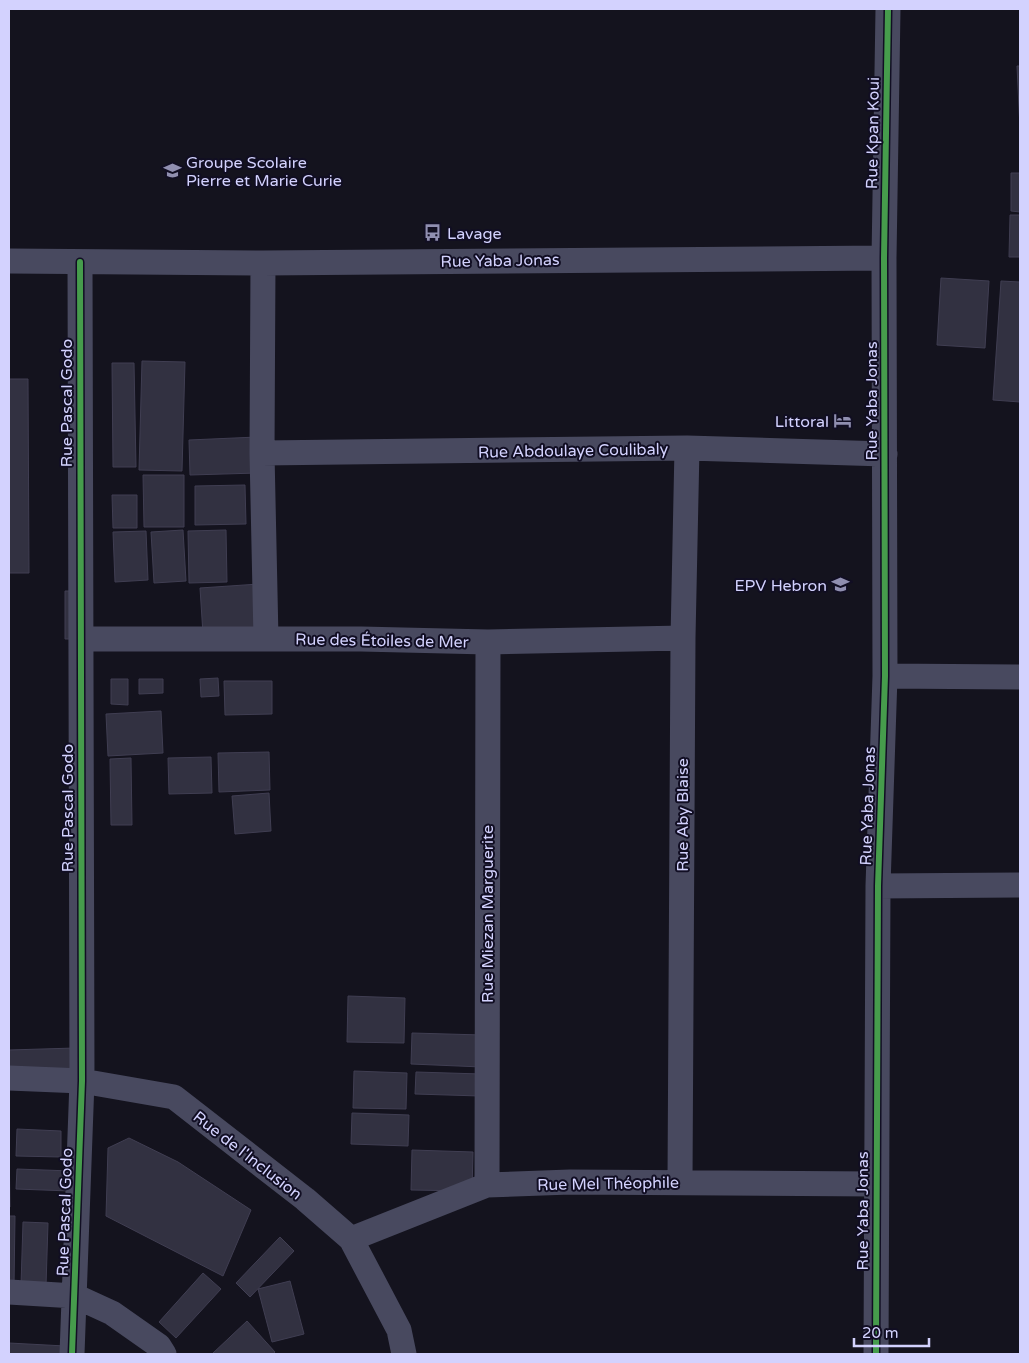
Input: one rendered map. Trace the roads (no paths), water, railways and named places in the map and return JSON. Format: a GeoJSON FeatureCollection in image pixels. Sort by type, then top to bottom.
{"type":"FeatureCollection","features":[{"type":"Feature","properties":{"kind":"street","name":"Rue Kpan Koui"},"geometry":{"type":"LineString","coordinates":[[884,258],[888,9]]}},
{"type":"Feature","properties":{"kind":"street","name":"Rue Yaba Jonas"},"geometry":{"type":"LineString","coordinates":[[9,261],[263,263],[884,258],[885,676],[878,886],[876,1354]]}},
{"type":"Feature","properties":{"kind":"street","name":"Rue Pascal Godo"},"geometry":{"type":"LineString","coordinates":[[72,1354],[82,1080],[80,262]]}},
{"type":"Feature","properties":{"kind":"street"},"geometry":{"type":"LineString","coordinates":[[263,263],[262,453],[266,638]]}},
{"type":"Feature","properties":{"kind":"street","name":"Rue Abdoulaye Coulibaly"},"geometry":{"type":"LineString","coordinates":[[262,453],[687,448],[885,454]]}},
{"type":"Feature","properties":{"kind":"street","name":"Rue Aby Blaise"},"geometry":{"type":"LineString","coordinates":[[680,1182],[683,638],[687,448]]}},
{"type":"Feature","properties":{"kind":"street","name":"Rue des Étoiles de Mer"},"geometry":{"type":"LineString","coordinates":[[80,639],[266,638],[488,642],[683,638]]}},
{"type":"Feature","properties":{"kind":"street","name":"Rue Miezan Marguerite"},"geometry":{"type":"LineString","coordinates":[[488,642],[488,1185]]}},
{"type":"Feature","properties":{"kind":"street"},"geometry":{"type":"LineString","coordinates":[[885,676],[1020,676]]}},
{"type":"Feature","properties":{"kind":"street"},"geometry":{"type":"LineString","coordinates":[[878,886],[1020,885]]}},
{"type":"Feature","properties":{"kind":"street","name":"Rue de l'Inclusion"},"geometry":{"type":"LineString","coordinates":[[9,1078],[82,1080],[174,1097],[305,1199],[352,1239],[399,1330],[404,1354]]}},
{"type":"Feature","properties":{"kind":"street","name":"Rue Mel Théophile"},"geometry":{"type":"LineString","coordinates":[[352,1239],[488,1185],[680,1182],[876,1184]]}},
{"type":"Feature","properties":{"kind":"street"},"geometry":{"type":"LineString","coordinates":[[9,1292],[75,1296],[112,1313],[159,1346],[164,1354]]}},
{"type":"Feature","properties":{"kind":"place","name":"Groupe Scolaire Pierre et Marie Curie"},"geometry":{"type":"Point","coordinates":[172,171]}},
{"type":"Feature","properties":{"kind":"place","name":"Lavage"},"geometry":{"type":"Point","coordinates":[433,233]}},
{"type":"Feature","properties":{"kind":"place","name":"Littoral"},"geometry":{"type":"Point","coordinates":[843,421]}},
{"type":"Feature","properties":{"kind":"place","name":"EPV Hebron"},"geometry":{"type":"Point","coordinates":[841,585]}}]}
